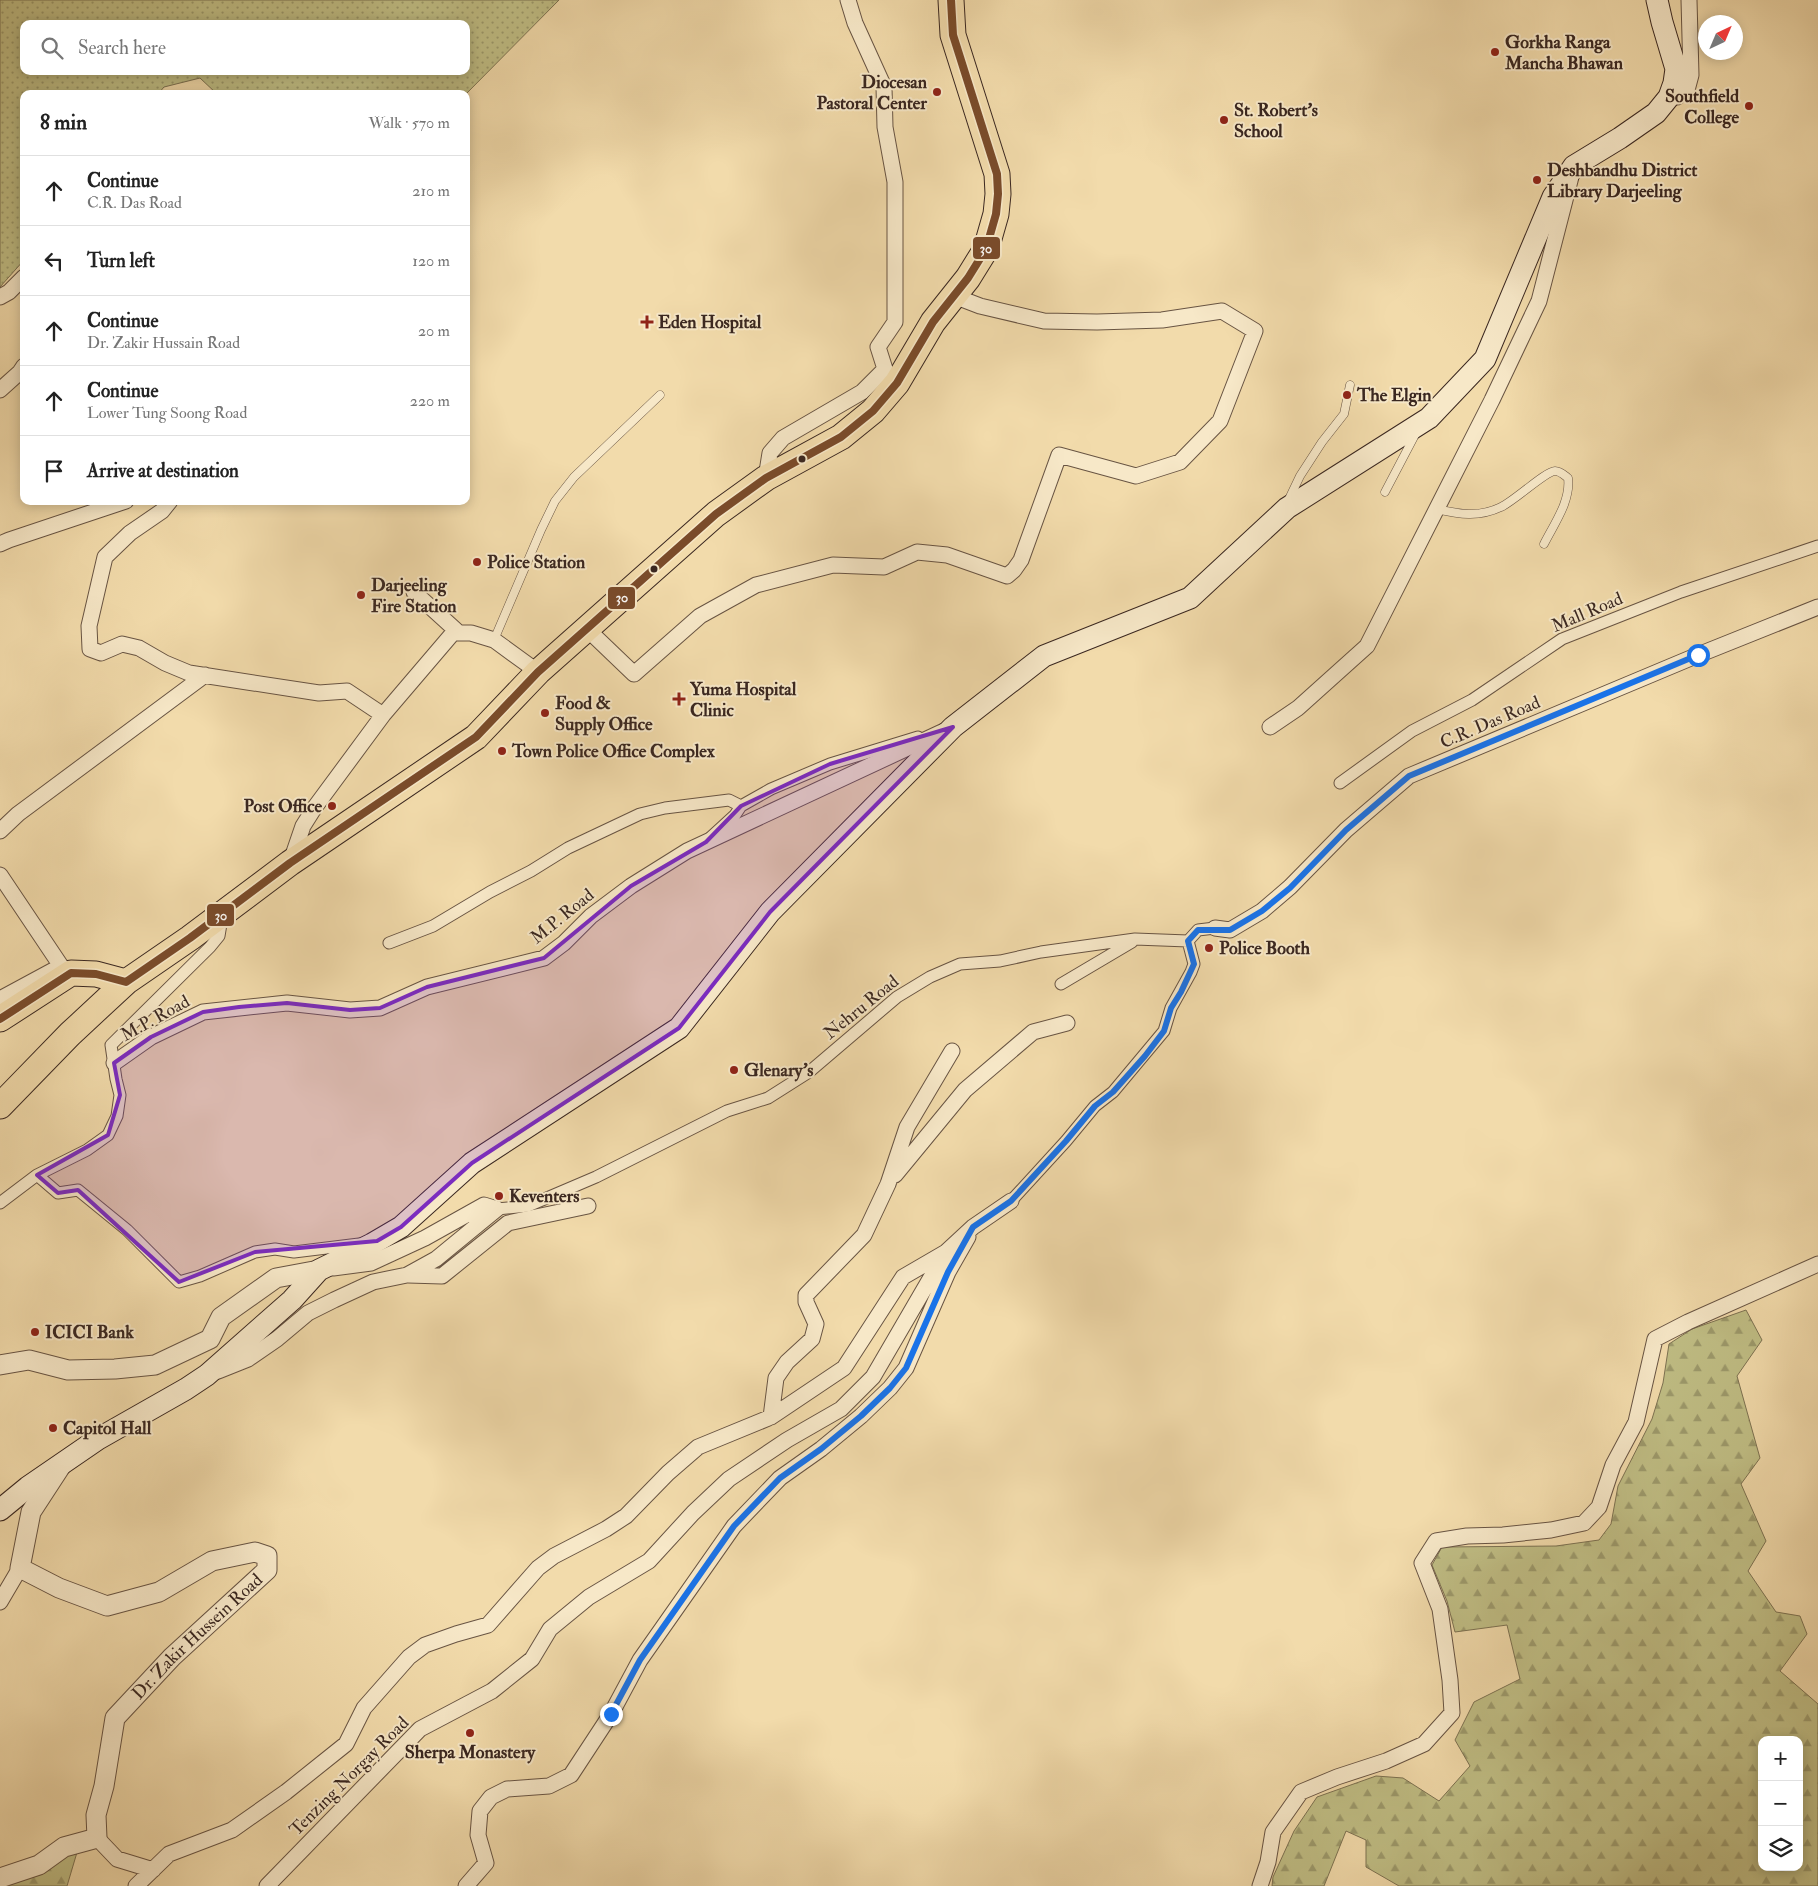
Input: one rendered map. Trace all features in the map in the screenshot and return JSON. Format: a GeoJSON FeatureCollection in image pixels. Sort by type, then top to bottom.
{"type":"FeatureCollection","features":[{"type":"Feature","properties":{"kind":"highway"},"geometry":{"type":"LineString","coordinates":[[0,1106],[70,1034],[129,980],[290,863],[476,737],[538,672],[693,533],[766,478],[841,437],[873,411],[897,383],[933,322],[978,264],[986,249],[996,214],[997,174],[953,35],[951,0]]}},
{"type":"Feature","properties":{"kind":"highway"},"geometry":{"type":"LineString","coordinates":[[0,1019],[66,970],[129,980]]}},
{"type":"Feature","properties":{"kind":"main road"},"geometry":{"type":"LineString","coordinates":[[0,1510],[28,1487],[98,1439],[207,1375],[292,1300],[318,1270],[377,1241],[401,1226],[472,1163],[679,1028],[770,912],[953,726],[1044,656],[1190,598],[1287,508],[1429,418],[1485,359],[1553,197],[1574,166],[1656,113],[1668,98],[1674,83],[1676,69],[1657,0]]}},
{"type":"Feature","properties":{"kind":"street"},"geometry":{"type":"LineString","coordinates":[[766,478],[770,453],[783,438],[862,392],[885,369],[878,347],[895,322],[895,182],[885,128],[884,87],[855,23],[848,0]]}},
{"type":"Feature","properties":{"kind":"street"},"geometry":{"type":"LineString","coordinates":[[1668,98],[1677,97],[1687,90],[1691,75],[1689,0]]}},
{"type":"Feature","properties":{"kind":"street"},"geometry":{"type":"LineString","coordinates":[[1270,727],[1298,708],[1367,646],[1539,301],[1574,166]]}},
{"type":"Feature","properties":{"kind":"street"},"geometry":{"type":"LineString","coordinates":[[0,297],[9,292],[20,281]]}},
{"type":"Feature","properties":{"kind":"street"},"geometry":{"type":"LineString","coordinates":[[586,628],[634,674],[700,616],[756,585],[834,565],[884,567],[917,552],[947,555],[1007,576],[1021,560],[1059,454],[1136,476],[1180,462],[1220,421],[1255,331],[1222,311],[1162,320],[1044,322],[980,306],[954,296]]}},
{"type":"Feature","properties":{"kind":"street"},"geometry":{"type":"LineString","coordinates":[[0,390],[20,372]]}},
{"type":"Feature","properties":{"kind":"street"},"geometry":{"type":"LineString","coordinates":[[0,544],[114,505]]}},
{"type":"Feature","properties":{"kind":"street"},"geometry":{"type":"LineString","coordinates":[[167,505],[162,511],[130,533],[105,557],[89,626],[90,648],[101,653],[122,644],[139,648],[165,663],[189,673],[319,693],[347,691],[383,715]]}},
{"type":"Feature","properties":{"kind":"street","name":"Mall Road"},"geometry":{"type":"LineString","coordinates":[[1340,783],[1412,731],[1472,700],[1562,639],[1681,592],[1818,546]]}},
{"type":"Feature","properties":{"kind":"street"},"geometry":{"type":"LineString","coordinates":[[414,592],[459,633]]}},
{"type":"Feature","properties":{"kind":"street","name":"C.R. Das Road"},"geometry":{"type":"LineString","coordinates":[[1215,928],[1230,930],[1262,911],[1290,888],[1346,830],[1409,776],[1818,606]]}},
{"type":"Feature","properties":{"kind":"street"},"geometry":{"type":"LineString","coordinates":[[290,863],[303,826],[383,715],[453,633],[471,633],[494,640],[538,672]]}},
{"type":"Feature","properties":{"kind":"street"},"geometry":{"type":"LineString","coordinates":[[0,831],[18,814],[205,674]]}},
{"type":"Feature","properties":{"kind":"street"},"geometry":{"type":"LineString","coordinates":[[706,842],[735,815],[740,806],[771,789],[830,764],[953,726]]}},
{"type":"Feature","properties":{"kind":"street","name":"M.P. Road"},"geometry":{"type":"LineString","coordinates":[[114,1063],[151,1037],[203,1012],[287,1003],[350,1010],[380,1008],[427,987],[544,958],[564,943],[591,916],[631,886],[687,851],[953,726]]}},
{"type":"Feature","properties":{"kind":"street"},"geometry":{"type":"LineString","coordinates":[[389,944],[433,926],[490,892],[531,872],[568,848],[640,814],[666,808],[729,800],[740,806]]}},
{"type":"Feature","properties":{"kind":"street"},"geometry":{"type":"LineString","coordinates":[[0,875],[66,970],[0,999]]}},
{"type":"Feature","properties":{"kind":"street"},"geometry":{"type":"LineString","coordinates":[[0,1203],[37,1175],[87,1150],[108,1135],[117,1116],[120,1095],[111,1045],[219,936],[223,913]]}},
{"type":"Feature","properties":{"kind":"street"},"geometry":{"type":"LineString","coordinates":[[136,1886],[170,1854],[232,1830],[286,1792],[346,1744],[364,1708],[409,1657],[425,1645],[488,1625],[538,1568],[554,1556],[606,1529],[626,1516],[668,1472],[698,1447],[771,1417],[844,1368],[903,1277],[946,1252],[973,1227],[1011,1201],[1095,1106],[1113,1092],[1164,1031],[1171,1008],[1185,985],[1194,964],[1188,941],[1198,930],[1215,928]]}},
{"type":"Feature","properties":{"kind":"street"},"geometry":{"type":"LineString","coordinates":[[1061,984],[1135,939]]}},
{"type":"Feature","properties":{"kind":"street","name":"Nehru Road"},"geometry":{"type":"LineString","coordinates":[[497,1209],[528,1206],[596,1177],[726,1111],[768,1098],[809,1072],[897,997],[930,977],[960,964],[1000,961],[1041,952],[1135,939],[1188,941]]}},
{"type":"Feature","properties":{"kind":"street"},"geometry":{"type":"LineString","coordinates":[[888,1184],[965,1090],[1033,1032],[1067,1023]]}},
{"type":"Feature","properties":{"kind":"street"},"geometry":{"type":"LineString","coordinates":[[771,1417],[776,1378],[787,1362],[812,1339],[816,1324],[806,1302],[806,1295],[864,1234],[888,1184],[907,1127],[952,1051]]}},
{"type":"Feature","properties":{"kind":"street"},"geometry":{"type":"LineString","coordinates":[[37,1175],[58,1193],[78,1190],[127,1230],[180,1282],[200,1276],[255,1252],[275,1249],[294,1252],[377,1241]]}},
{"type":"Feature","properties":{"kind":"street"},"geometry":{"type":"LineString","coordinates":[[0,1366],[29,1360],[68,1370],[115,1369],[155,1365],[210,1339],[221,1317],[276,1278],[372,1263],[425,1238],[484,1205],[497,1209]]}},
{"type":"Feature","properties":{"kind":"street"},"geometry":{"type":"LineString","coordinates":[[207,1375],[248,1359],[277,1339],[308,1313],[373,1282],[407,1275],[442,1276],[508,1223],[588,1206]]}},
{"type":"Feature","properties":{"kind":"street"},"geometry":{"type":"LineString","coordinates":[[407,1275],[436,1259],[497,1209]]}},
{"type":"Feature","properties":{"kind":"street"},"geometry":{"type":"LineString","coordinates":[[466,1886],[486,1863],[478,1835],[480,1810],[491,1797],[507,1789],[549,1786],[571,1775],[611,1714],[645,1653],[734,1526],[780,1478],[821,1449],[867,1411],[890,1388],[906,1368],[948,1272],[973,1227]]}},
{"type":"Feature","properties":{"kind":"street","name":"Tenzing Norgay Road"},"geometry":{"type":"LineString","coordinates":[[267,1886],[420,1729],[492,1691],[532,1659],[550,1629],[590,1597],[649,1561],[693,1512],[729,1479],[787,1440],[841,1409],[873,1377],[946,1252]]}},
{"type":"Feature","properties":{"kind":"street"},"geometry":{"type":"LineString","coordinates":[[1260,1886],[1268,1862],[1274,1832],[1301,1792],[1337,1777],[1386,1761],[1424,1744],[1452,1713],[1450,1680],[1440,1610],[1422,1563],[1436,1541],[1467,1536],[1503,1535],[1551,1530],[1584,1523],[1599,1507],[1613,1465],[1636,1422],[1655,1339],[1688,1322],[1719,1310],[1818,1264]]}},
{"type":"Feature","properties":{"kind":"street"},"geometry":{"type":"LineString","coordinates":[[0,1602],[20,1568],[30,1512],[63,1463]]}},
{"type":"Feature","properties":{"kind":"street","name":"Dr. Zakir Hussein Road"},"geometry":{"type":"LineString","coordinates":[[20,1568],[59,1588],[107,1606],[159,1592],[212,1561],[255,1552],[268,1556],[267,1570],[172,1657],[115,1718],[104,1786],[96,1815],[97,1838]]}},
{"type":"Feature","properties":{"kind":"street"},"geometry":{"type":"LineString","coordinates":[[0,1878],[39,1864],[64,1847],[97,1838],[117,1859],[153,1870]]}},
{"type":"Feature","properties":{"kind":"lane"},"geometry":{"type":"LineString","coordinates":[[1287,508],[1300,476],[1322,442],[1344,414],[1350,385]]}},
{"type":"Feature","properties":{"kind":"lane"},"geometry":{"type":"LineString","coordinates":[[494,640],[555,502],[574,477],[660,394]]}},
{"type":"Feature","properties":{"kind":"lane"},"geometry":{"type":"LineString","coordinates":[[1385,492],[1422,423]]}},
{"type":"Feature","properties":{"kind":"lane"},"geometry":{"type":"LineString","coordinates":[[1436,509],[1464,515],[1484,513],[1500,508],[1548,473],[1555,471],[1562,473],[1568,478],[1567,498],[1544,544]]}},
{"type":"Feature","properties":{"kind":"highlighted area"},"geometry":{"type":"Polygon","coordinates":[[[953,727],[770,912],[679,1028],[472,1163],[401,1227],[377,1241],[255,1252],[179,1282],[78,1190],[58,1193],[37,1175],[108,1135],[120,1095],[114,1063],[151,1037],[203,1012],[239,1007],[287,1003],[350,1010],[380,1008],[427,987],[544,958],[631,886],[706,842],[741,806],[830,764],[953,727]]]}},
{"type":"Feature","properties":{"kind":"green space"},"geometry":{"type":"Polygon","coordinates":[[[0,0],[559,0],[470,90],[213,90],[200,78],[164,87],[161,90],[20,90],[20,264],[0,287],[0,0]]]}},
{"type":"Feature","properties":{"kind":"green space"},"geometry":{"type":"Polygon","coordinates":[[[1746,1310],[1762,1340],[1737,1376],[1760,1458],[1741,1484],[1766,1541],[1748,1571],[1776,1612],[1800,1616],[1807,1634],[1780,1671],[1818,1704],[1818,1886],[1399,1886],[1366,1867],[1366,1840],[1346,1831],[1324,1886],[1272,1886],[1273,1877],[1294,1831],[1317,1797],[1376,1776],[1403,1778],[1439,1801],[1470,1766],[1455,1740],[1474,1702],[1520,1679],[1507,1625],[1455,1632],[1447,1601],[1432,1565],[1442,1547],[1556,1546],[1599,1540],[1611,1524],[1618,1486],[1652,1419],[1663,1383],[1669,1344],[1692,1329],[1746,1310]]]}},
{"type":"Feature","properties":{"kind":"green space"},"geometry":{"type":"Polygon","coordinates":[[[78,1849],[67,1886],[0,1886],[78,1849]]]}},
{"type":"Feature","properties":{"kind":"transit line","name":"30"},"geometry":{"type":"LineString","coordinates":[[0,1019],[71,973],[96,974],[126,982],[190,938],[290,863],[476,737],[538,672],[716,514],[766,478],[841,437],[873,411],[897,383],[933,322],[968,278],[986,249],[996,214],[997,174],[953,35],[951,0]]}},
{"type":"Feature","properties":{"kind":"place","name":"Gorkha Ranga Mancha Bhawan"},"geometry":{"type":"Point","coordinates":[1495,52]}},
{"type":"Feature","properties":{"kind":"place","name":"Diocesan Pastoral Center"},"geometry":{"type":"Point","coordinates":[937,92]}},
{"type":"Feature","properties":{"kind":"place","name":"Southfield College"},"geometry":{"type":"Point","coordinates":[1749,106]}},
{"type":"Feature","properties":{"kind":"place","name":"St. Robert's School"},"geometry":{"type":"Point","coordinates":[1224,120]}},
{"type":"Feature","properties":{"kind":"place","name":"Deshbandhu District Library Darjeeling"},"geometry":{"type":"Point","coordinates":[1537,180]}},
{"type":"Feature","properties":{"kind":"place","name":"Eden Hospital"},"geometry":{"type":"Point","coordinates":[647,322]}},
{"type":"Feature","properties":{"kind":"place","name":"The Elgin"},"geometry":{"type":"Point","coordinates":[1347,395]}},
{"type":"Feature","properties":{"kind":"place","name":"Police Station"},"geometry":{"type":"Point","coordinates":[477,562]}},
{"type":"Feature","properties":{"kind":"place","name":"Darjeeling Fire Station"},"geometry":{"type":"Point","coordinates":[361,595]}},
{"type":"Feature","properties":{"kind":"place","name":"Yuma Hospital Clinic"},"geometry":{"type":"Point","coordinates":[679,699]}},
{"type":"Feature","properties":{"kind":"place","name":"Food & Supply Office"},"geometry":{"type":"Point","coordinates":[545,713]}},
{"type":"Feature","properties":{"kind":"place","name":"Town Police Office Complex"},"geometry":{"type":"Point","coordinates":[502,751]}},
{"type":"Feature","properties":{"kind":"place","name":"Post Office"},"geometry":{"type":"Point","coordinates":[332,806]}},
{"type":"Feature","properties":{"kind":"place","name":"Police Booth"},"geometry":{"type":"Point","coordinates":[1209,948]}},
{"type":"Feature","properties":{"kind":"place","name":"Glenary's"},"geometry":{"type":"Point","coordinates":[734,1070]}},
{"type":"Feature","properties":{"kind":"place","name":"Keventers"},"geometry":{"type":"Point","coordinates":[499,1196]}},
{"type":"Feature","properties":{"kind":"place","name":"ICICI Bank"},"geometry":{"type":"Point","coordinates":[35,1332]}},
{"type":"Feature","properties":{"kind":"place","name":"Capitol Hall"},"geometry":{"type":"Point","coordinates":[53,1428]}},
{"type":"Feature","properties":{"kind":"place","name":"Sherpa Monastery"},"geometry":{"type":"Point","coordinates":[470,1733]}},
{"type":"Feature","properties":{"kind":"route"},"geometry":{"type":"LineString","coordinates":[[611,1714],[640,1660],[734,1526],[780,1478],[821,1449],[861,1416],[890,1388],[906,1368],[948,1272],[973,1227],[1011,1201],[1095,1106],[1113,1092],[1164,1031],[1171,1008],[1194,964],[1188,941],[1198,930],[1215,928],[1230,930],[1262,911],[1290,888],[1346,830],[1409,776],[1698,655]]}}]}
